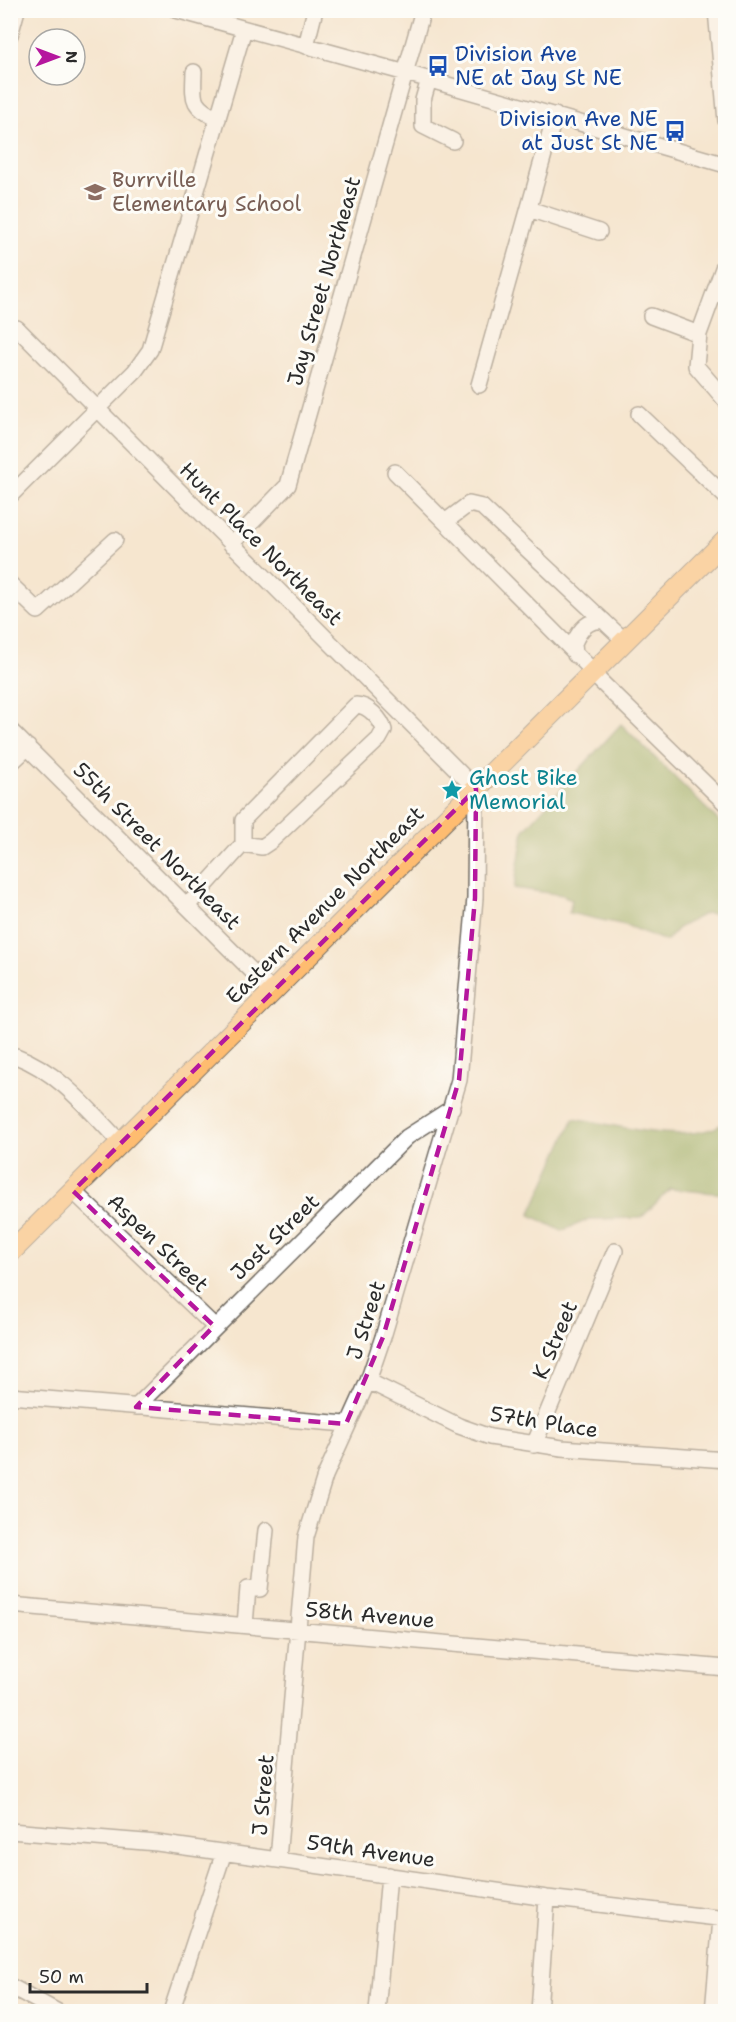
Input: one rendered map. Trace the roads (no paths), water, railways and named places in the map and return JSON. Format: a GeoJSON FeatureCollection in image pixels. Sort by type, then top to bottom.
{"type":"FeatureCollection","features":[{"type":"Feature","properties":{"kind":"main road","name":"Eastern Avenue Northeast"},"geometry":{"type":"LineString","coordinates":[[10,1253],[726,540]]}},
{"type":"Feature","properties":{"kind":"street"},"geometry":{"type":"LineString","coordinates":[[10,34],[17,10]]}},
{"type":"Feature","properties":{"kind":"street"},"geometry":{"type":"LineString","coordinates":[[176,10],[725,161]]}},
{"type":"Feature","properties":{"kind":"street"},"geometry":{"type":"LineString","coordinates":[[306,46],[315,10]]}},
{"type":"Feature","properties":{"kind":"street","name":"Jay Street Northeast"},"geometry":{"type":"LineString","coordinates":[[231,543],[288,485],[423,10]]}},
{"type":"Feature","properties":{"kind":"street"},"geometry":{"type":"LineString","coordinates":[[716,10],[722,42],[726,121]]}},
{"type":"Feature","properties":{"kind":"street"},"geometry":{"type":"LineString","coordinates":[[10,496],[135,371],[150,350],[156,336],[244,28]]}},
{"type":"Feature","properties":{"kind":"street"},"geometry":{"type":"LineString","coordinates":[[195,72],[194,98],[200,110],[218,119]]}},
{"type":"Feature","properties":{"kind":"street"},"geometry":{"type":"LineString","coordinates":[[429,79],[423,100],[423,126],[453,141]]}},
{"type":"Feature","properties":{"kind":"street"},"geometry":{"type":"LineString","coordinates":[[479,385],[555,116]]}},
{"type":"Feature","properties":{"kind":"street"},"geometry":{"type":"LineString","coordinates":[[529,209],[599,232]]}},
{"type":"Feature","properties":{"kind":"street"},"geometry":{"type":"LineString","coordinates":[[726,260],[699,334],[696,366],[726,401]]}},
{"type":"Feature","properties":{"kind":"street"},"geometry":{"type":"LineString","coordinates":[[651,316],[699,334]]}},
{"type":"Feature","properties":{"kind":"street","name":"Hunt Place Northeast"},"geometry":{"type":"LineString","coordinates":[[17,328],[476,789]]}},
{"type":"Feature","properties":{"kind":"street"},"geometry":{"type":"LineString","coordinates":[[639,414],[726,497]]}},
{"type":"Feature","properties":{"kind":"street"},"geometry":{"type":"LineString","coordinates":[[395,472],[726,804]]}},
{"type":"Feature","properties":{"kind":"street"},"geometry":{"type":"LineString","coordinates":[[446,522],[469,504],[482,507],[625,641]]}},
{"type":"Feature","properties":{"kind":"street"},"geometry":{"type":"LineString","coordinates":[[10,584],[38,611],[115,540]]}},
{"type":"Feature","properties":{"kind":"street"},"geometry":{"type":"LineString","coordinates":[[575,655],[574,643],[584,627],[590,621],[604,621]]}},
{"type":"Feature","properties":{"kind":"street"},"geometry":{"type":"LineString","coordinates":[[187,906],[243,844],[243,820],[356,705],[362,705],[381,721],[384,730],[379,739],[272,841],[262,847],[243,844]]}},
{"type":"Feature","properties":{"kind":"street","name":"55th Street Northeast"},"geometry":{"type":"LineString","coordinates":[[10,730],[273,992]]}},
{"type":"Feature","properties":{"kind":"street"},"geometry":{"type":"LineString","coordinates":[[10,764],[27,747]]}},
{"type":"Feature","properties":{"kind":"street","name":"J Street"},"geometry":{"type":"LineString","coordinates":[[279,1859],[306,1537],[325,1476],[346,1424],[368,1381],[452,1107],[462,1056],[475,898],[476,789]]}},
{"type":"Feature","properties":{"kind":"street"},"geometry":{"type":"LineString","coordinates":[[16,1056],[35,1063],[53,1075],[121,1143]]}},
{"type":"Feature","properties":{"kind":"street","name":"Jost Street"},"geometry":{"type":"LineString","coordinates":[[136,1407],[214,1326],[407,1137],[452,1107]]}},
{"type":"Feature","properties":{"kind":"street","name":"Aspen Street"},"geometry":{"type":"LineString","coordinates":[[73,1191],[214,1326]]}},
{"type":"Feature","properties":{"kind":"street","name":"K Street"},"geometry":{"type":"LineString","coordinates":[[534,1445],[615,1251]]}},
{"type":"Feature","properties":{"kind":"street","name":"57th Place"},"geometry":{"type":"LineString","coordinates":[[368,1381],[471,1431],[534,1445],[726,1460]]}},
{"type":"Feature","properties":{"kind":"street"},"geometry":{"type":"LineString","coordinates":[[10,1396],[346,1424]]}},
{"type":"Feature","properties":{"kind":"street"},"geometry":{"type":"LineString","coordinates":[[245,1625],[248,1588],[260,1589],[266,1530]]}},
{"type":"Feature","properties":{"kind":"street","name":"58th Avenue"},"geometry":{"type":"LineString","coordinates":[[10,1605],[726,1668]]}},
{"type":"Feature","properties":{"kind":"street","name":"59th Avenue"},"geometry":{"type":"LineString","coordinates":[[10,1831],[157,1843],[547,1898],[723,1919]]}},
{"type":"Feature","properties":{"kind":"street"},"geometry":{"type":"LineString","coordinates":[[171,2012],[224,1852]]}},
{"type":"Feature","properties":{"kind":"street"},"geometry":{"type":"LineString","coordinates":[[377,2012],[389,1875]]}},
{"type":"Feature","properties":{"kind":"street"},"geometry":{"type":"LineString","coordinates":[[539,2012],[547,1898]]}},
{"type":"Feature","properties":{"kind":"street"},"geometry":{"type":"LineString","coordinates":[[713,2012],[723,1919]]}},
{"type":"Feature","properties":{"kind":"street"},"geometry":{"type":"LineString","coordinates":[[10,1986],[58,2012]]}},
{"type":"Feature","properties":{"kind":"place","name":"Division Ave NE at Jay St NE"},"geometry":{"type":"Point","coordinates":[438,66]}},
{"type":"Feature","properties":{"kind":"place","name":"Division Ave NE at Just St NE"},"geometry":{"type":"Point","coordinates":[675,131]}},
{"type":"Feature","properties":{"kind":"place","name":"Burrville Elementary School"},"geometry":{"type":"Point","coordinates":[95,192]}},
{"type":"Feature","properties":{"kind":"place","name":"Ghost Bike Memorial"},"geometry":{"type":"Point","coordinates":[452,790]}}]}
